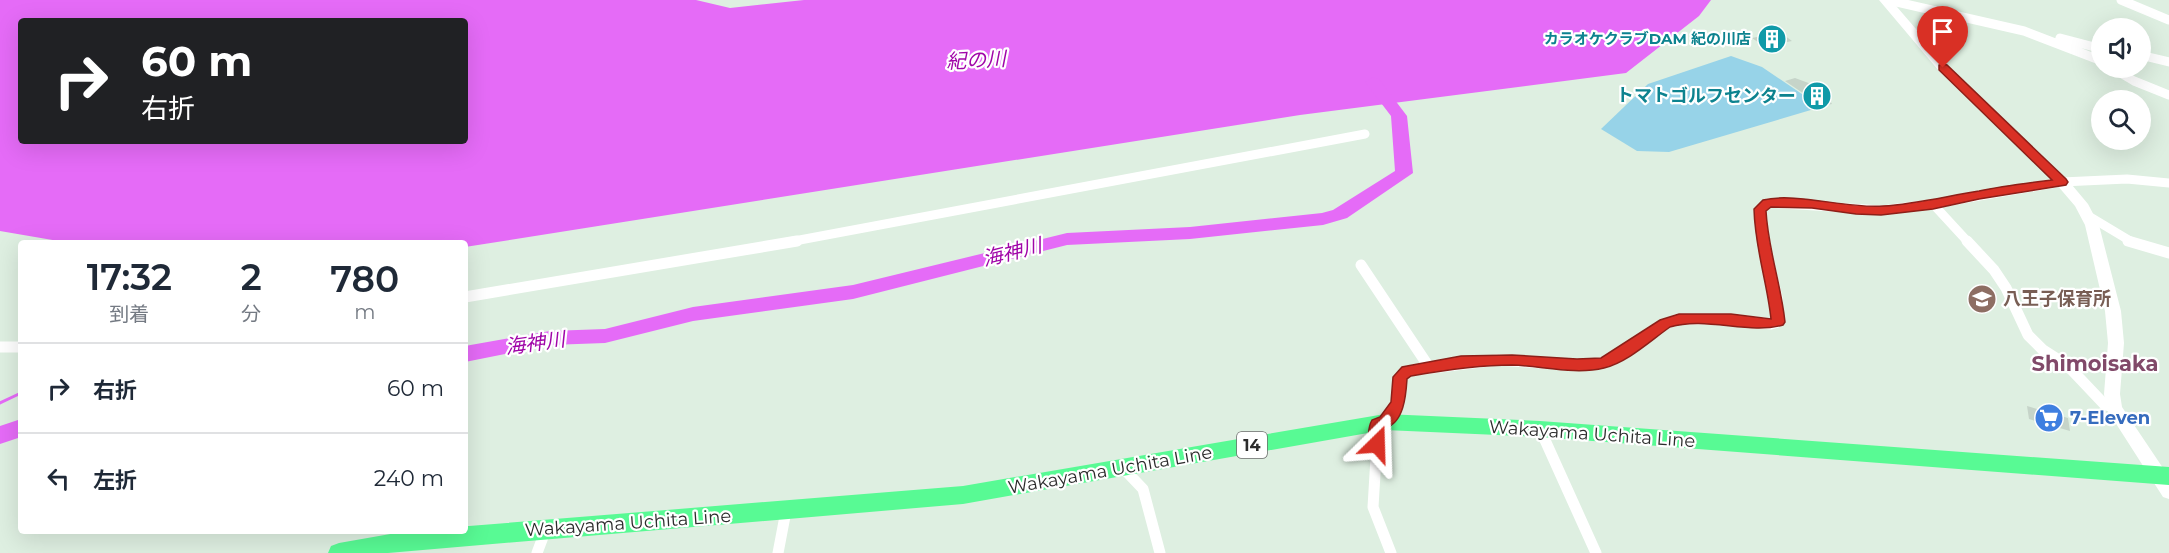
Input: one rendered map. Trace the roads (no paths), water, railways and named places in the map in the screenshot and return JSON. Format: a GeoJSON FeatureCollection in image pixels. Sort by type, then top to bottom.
{"type":"FeatureCollection","features":[{"type":"Feature","properties":{"kind":"main road"},"geometry":{"type":"LineString","coordinates":[[1887,0],[1937,62],[2062,182],[2081,204],[2092,225],[2113,310],[2116,343],[2112,394],[2115,408],[2135,442],[2166,482]]}},
{"type":"Feature","properties":{"kind":"main road","name":"Wakayama Uchita Line"},"geometry":{"type":"LineString","coordinates":[[339,553],[396,542],[963,495],[1381,423],[1439,422],[1540,429],[2166,482]]}},
{"type":"Feature","properties":{"kind":"street"},"geometry":{"type":"LineString","coordinates":[[1887,0],[2091,46]]}},
{"type":"Feature","properties":{"kind":"street"},"geometry":{"type":"LineString","coordinates":[[2121,0],[2169,20]]}},
{"type":"Feature","properties":{"kind":"street"},"geometry":{"type":"LineString","coordinates":[[2024,30],[2091,57]]}},
{"type":"Feature","properties":{"kind":"street"},"geometry":{"type":"LineString","coordinates":[[2151,58],[2169,62]]}},
{"type":"Feature","properties":{"kind":"street"},"geometry":{"type":"LineString","coordinates":[[2129,78],[2169,96]]}},
{"type":"Feature","properties":{"kind":"street"},"geometry":{"type":"LineString","coordinates":[[468,297],[732,254],[1365,134]]}},
{"type":"Feature","properties":{"kind":"street"},"geometry":{"type":"LineString","coordinates":[[1391,553],[1373,507],[1381,423],[1398,403],[1400,377],[1407,371],[1461,362],[1512,360],[1577,364],[1602,363],[1612,360],[1665,324],[1679,319],[1731,320],[1771,324],[1778,322],[1776,299],[1765,258],[1761,226],[1760,209],[1768,203],[1881,210],[1933,204],[2062,182],[2127,179],[2169,183]]}},
{"type":"Feature","properties":{"kind":"street"},"geometry":{"type":"LineString","coordinates":[[1933,204],[1994,270],[2006,288],[2028,335],[2043,350],[2068,366],[2104,404],[2115,408]]}},
{"type":"Feature","properties":{"kind":"street"},"geometry":{"type":"LineString","coordinates":[[2087,215],[2128,241],[2169,253]]}},
{"type":"Feature","properties":{"kind":"street"},"geometry":{"type":"LineString","coordinates":[[1361,265],[1429,367]]}},
{"type":"Feature","properties":{"kind":"street"},"geometry":{"type":"LineString","coordinates":[[0,347],[18,346]]}},
{"type":"Feature","properties":{"kind":"street"},"geometry":{"type":"LineString","coordinates":[[1540,429],[1596,553]]}},
{"type":"Feature","properties":{"kind":"street"},"geometry":{"type":"LineString","coordinates":[[1123,468],[1143,489],[1160,553]]}},
{"type":"Feature","properties":{"kind":"street"},"geometry":{"type":"LineString","coordinates":[[778,553],[786,511]]}},
{"type":"Feature","properties":{"kind":"street"},"geometry":{"type":"LineString","coordinates":[[537,553],[546,529]]}},
{"type":"Feature","properties":{"kind":"water","name":"紀の川"},"geometry":{"type":"Polygon","coordinates":[[[0,0],[696,0],[730,8],[804,0],[1711,0],[1699,16],[1626,73],[1300,115],[468,247],[468,240],[52,240],[0,231],[0,0]]]}},
{"type":"Feature","properties":{"kind":"waterway","name":"海神川"},"geometry":{"type":"LineString","coordinates":[[468,353],[550,338],[605,336],[693,314],[853,292],[1067,239],[1190,233],[1323,219],[1340,214],[1404,173],[1399,116],[1373,82]]}},
{"type":"Feature","properties":{"kind":"waterway"},"geometry":{"type":"LineString","coordinates":[[0,403],[18,394]]}},
{"type":"Feature","properties":{"kind":"waterway","name":"海神川"},"geometry":{"type":"LineString","coordinates":[[0,435],[18,429]]}},
{"type":"Feature","properties":{"kind":"place","name":"カラオケクラブDAM 紀の川店"},"geometry":{"type":"Point","coordinates":[1772,39]}},
{"type":"Feature","properties":{"kind":"place","name":"トマトゴルフセンター"},"geometry":{"type":"Point","coordinates":[1817,96]}},
{"type":"Feature","properties":{"kind":"place","name":"八王子保育所"},"geometry":{"type":"Point","coordinates":[1982,299]}},
{"type":"Feature","properties":{"kind":"place","name":"7-Eleven"},"geometry":{"type":"Point","coordinates":[2049,418]}},
{"type":"Feature","properties":{"kind":"district","name":"Shimoisaka"},"geometry":{"type":"Point","coordinates":[2095,364]}}]}
